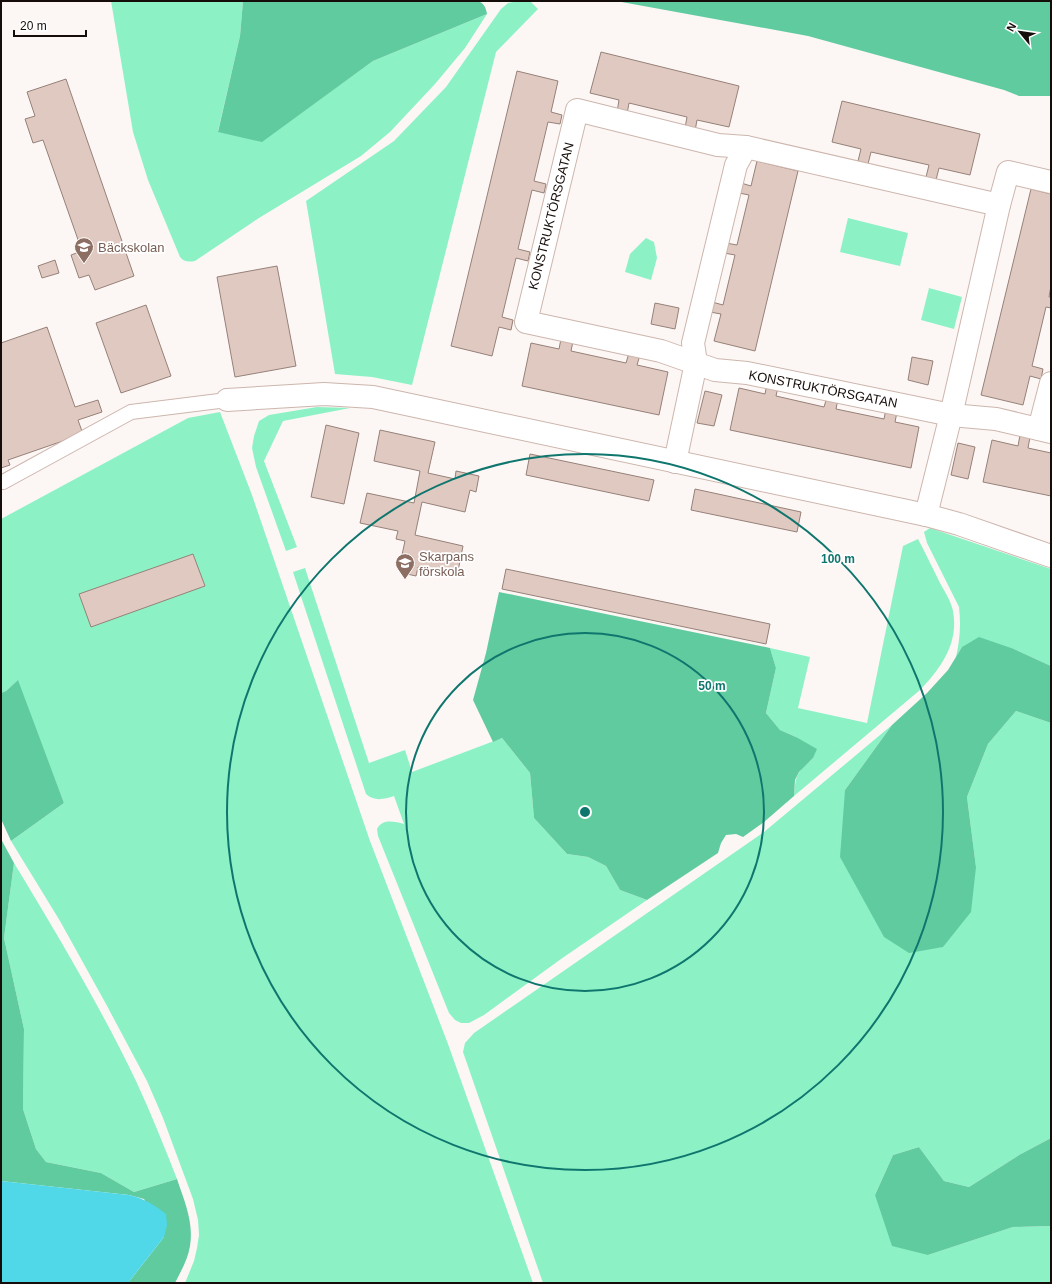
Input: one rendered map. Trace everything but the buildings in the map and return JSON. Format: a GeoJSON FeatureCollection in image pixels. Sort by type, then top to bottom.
{"type":"FeatureCollection","features":[{"type":"Feature","properties":{"kind":"street","name":"KONSTRUKTÖRSGATAN"},"geometry":{"type":"LineString","coordinates":[[999,205],[746,147],[718,145],[577,110],[526,322],[661,351],[716,370],[747,373],[952,415],[996,419],[1045,430],[1051,383]]}},
{"type":"Feature","properties":{"kind":"street"},"geometry":{"type":"LineString","coordinates":[[675,462],[696,363],[694,343],[695,336],[736,165],[746,147]]}},
{"type":"Feature","properties":{"kind":"street"},"geometry":{"type":"LineString","coordinates":[[926,515],[952,415],[999,205],[1008,172],[1051,182]]}},
{"type":"Feature","properties":{"kind":"street"},"geometry":{"type":"LineString","coordinates":[[227,400],[324,394],[372,397],[926,515],[959,524],[1051,556]]}},
{"type":"Feature","properties":{"kind":"lane"},"geometry":{"type":"LineString","coordinates":[[3,482],[131,412],[227,400]]}},
{"type":"Feature","properties":{"kind":"green space"},"geometry":{"type":"Polygon","coordinates":[[[111,1],[243,1],[240,36],[218,131],[262,141],[373,61],[487,14],[465,48],[435,84],[390,132],[361,156],[259,218],[195,261],[185,261],[180,257],[148,180],[133,132],[111,1]]]}},
{"type":"Feature","properties":{"kind":"green space"},"geometry":{"type":"Polygon","coordinates":[[[243,1],[478,1],[482,3],[487,14],[373,61],[262,142],[218,132],[240,36],[243,1]]]}},
{"type":"Feature","properties":{"kind":"green space"},"geometry":{"type":"Polygon","coordinates":[[[519,1],[531,2],[538,9],[496,52],[412,385],[372,377],[335,374],[306,201],[394,141],[446,87],[501,9],[508,3],[519,1]]]}},
{"type":"Feature","properties":{"kind":"green space"},"geometry":{"type":"Polygon","coordinates":[[[616,1],[1051,1],[1051,96],[1019,96],[1004,90],[808,36],[616,1]]]}},
{"type":"Feature","properties":{"kind":"green space"},"geometry":{"type":"Polygon","coordinates":[[[848,218],[908,233],[900,266],[840,252],[848,218]]]}},
{"type":"Feature","properties":{"kind":"green space"},"geometry":{"type":"Polygon","coordinates":[[[646,238],[654,242],[657,258],[651,280],[625,272],[630,254],[646,238]]]}},
{"type":"Feature","properties":{"kind":"green space"},"geometry":{"type":"Polygon","coordinates":[[[929,288],[962,297],[954,329],[921,320],[929,288]]]}},
{"type":"Feature","properties":{"kind":"green space"},"geometry":{"type":"Polygon","coordinates":[[[317,407],[350,408],[283,421],[264,461],[297,547],[286,551],[256,467],[252,448],[254,436],[259,421],[269,415],[317,407]]]}},
{"type":"Feature","properties":{"kind":"green space"},"geometry":{"type":"Polygon","coordinates":[[[220,412],[252,495],[370,841],[448,1044],[533,1283],[185,1283],[194,1261],[197,1248],[199,1235],[198,1220],[193,1199],[163,1118],[147,1081],[106,1004],[60,921],[11,841],[64,803],[17,681],[6,691],[1,693],[1,519],[188,418],[220,412]]]}},
{"type":"Feature","properties":{"kind":"green space"},"geometry":{"type":"Polygon","coordinates":[[[930,528],[1051,569],[1051,666],[1014,649],[962,647],[956,657],[960,632],[959,607],[927,543],[924,532],[930,528]]]}},
{"type":"Feature","properties":{"kind":"green space"},"geometry":{"type":"Polygon","coordinates":[[[918,539],[952,607],[954,623],[953,634],[947,654],[935,673],[920,690],[794,796],[798,774],[813,758],[796,737],[780,730],[766,713],[776,668],[770,648],[810,657],[798,708],[867,723],[903,546],[918,539]]]}},
{"type":"Feature","properties":{"kind":"green space"},"geometry":{"type":"Polygon","coordinates":[[[305,568],[369,763],[405,750],[412,772],[502,738],[530,773],[534,818],[567,854],[588,857],[606,866],[620,890],[647,900],[561,959],[484,1015],[469,1023],[461,1023],[455,1020],[449,1013],[378,836],[377,829],[382,823],[397,822],[404,824],[394,796],[376,799],[369,797],[366,794],[293,572],[305,568]]]}},
{"type":"Feature","properties":{"kind":"green space"},"geometry":{"type":"Polygon","coordinates":[[[499,592],[770,648],[776,668],[766,713],[780,730],[817,749],[813,758],[799,772],[795,780],[794,796],[764,822],[743,837],[736,834],[726,835],[721,843],[718,853],[647,900],[620,890],[606,866],[588,857],[567,854],[534,818],[530,773],[502,738],[493,742],[473,700],[486,653],[499,592]]]}},
{"type":"Feature","properties":{"kind":"green space"},"geometry":{"type":"Polygon","coordinates":[[[979,637],[1014,649],[1051,666],[1051,723],[1016,711],[988,744],[967,797],[976,867],[971,912],[943,947],[909,953],[884,937],[840,857],[845,790],[892,725],[927,693],[948,670],[962,647],[979,637]]]}},
{"type":"Feature","properties":{"kind":"green space"},"geometry":{"type":"Polygon","coordinates":[[[18,680],[64,803],[11,841],[1,819],[1,693],[6,691],[18,680]]]}},
{"type":"Feature","properties":{"kind":"green space"},"geometry":{"type":"Polygon","coordinates":[[[1016,711],[1051,723],[1051,1138],[1019,1155],[969,1187],[944,1181],[919,1147],[893,1155],[875,1195],[928,1255],[1013,1227],[1051,1226],[1051,1283],[543,1283],[463,1052],[465,1043],[474,1033],[764,832],[892,725],[845,790],[976,867],[967,797],[988,744],[1016,711]]]}},
{"type":"Feature","properties":{"kind":"green space"},"geometry":{"type":"Polygon","coordinates":[[[1,839],[14,863],[4,938],[24,1029],[23,1109],[36,1149],[46,1162],[101,1173],[134,1192],[177,1179],[188,1211],[191,1237],[188,1256],[175,1283],[128,1283],[164,1237],[144,1199],[129,1195],[1,1181],[1,839]]]}},
{"type":"Feature","properties":{"kind":"green space"},"geometry":{"type":"Polygon","coordinates":[[[14,863],[78,970],[108,1025],[147,1105],[177,1179],[134,1192],[101,1173],[46,1162],[36,1149],[23,1109],[24,1029],[4,938],[14,863]]]}},
{"type":"Feature","properties":{"kind":"green space"},"geometry":{"type":"Polygon","coordinates":[[[1051,1138],[1051,1226],[1013,1227],[928,1255],[892,1246],[875,1195],[893,1155],[919,1147],[944,1181],[969,1187],[1019,1155],[1051,1138]]]}},
{"type":"Feature","properties":{"kind":"water"},"geometry":{"type":"Polygon","coordinates":[[[1,1181],[129,1195],[140,1198],[166,1214],[167,1225],[164,1237],[128,1283],[1,1283],[1,1181]]]}},
{"type":"Feature","properties":{"kind":"place","name":"Bäckskolan"},"geometry":{"type":"Point","coordinates":[84,264]}},
{"type":"Feature","properties":{"kind":"place","name":"Skarpans förskola"},"geometry":{"type":"Point","coordinates":[405,580]}}]}
